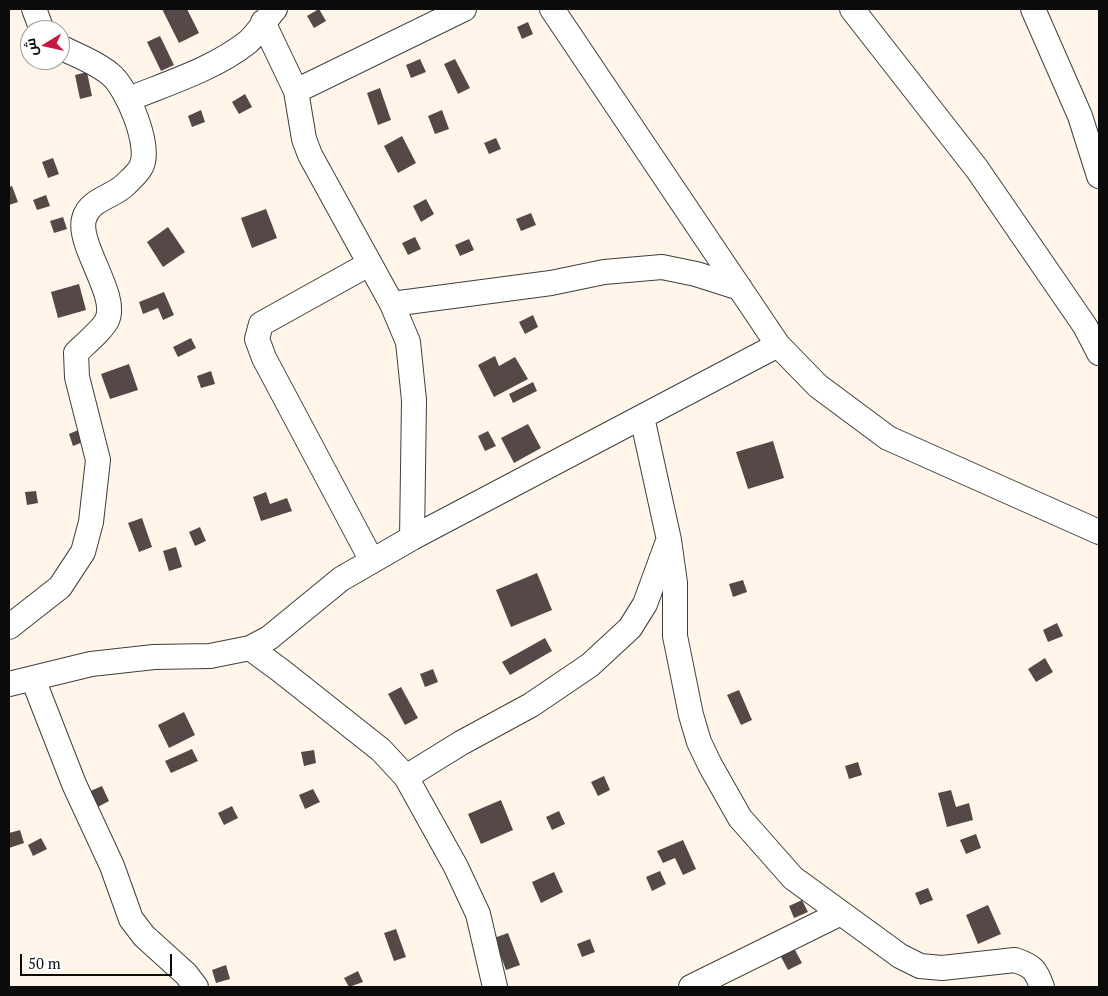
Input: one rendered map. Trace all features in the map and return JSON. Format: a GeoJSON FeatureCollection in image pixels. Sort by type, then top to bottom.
{"type":"FeatureCollection","features":[{"type":"Feature","properties":{"kind":"street"},"geometry":{"type":"LineString","coordinates":[[296,90],[464,9]]}},
{"type":"Feature","properties":{"kind":"street"},"geometry":{"type":"LineString","coordinates":[[552,9],[778,344],[818,386],[888,438],[1099,532]]}},
{"type":"Feature","properties":{"kind":"street"},"geometry":{"type":"LineString","coordinates":[[852,9],[977,169],[1085,326],[1099,353]]}},
{"type":"Feature","properties":{"kind":"street"},"geometry":{"type":"LineString","coordinates":[[1033,9],[1080,116],[1099,176]]}},
{"type":"Feature","properties":{"kind":"street"},"geometry":{"type":"LineString","coordinates":[[269,16],[296,90],[304,139],[310,155],[392,304],[408,342],[414,400],[412,538]]}},
{"type":"Feature","properties":{"kind":"street"},"geometry":{"type":"LineString","coordinates":[[129,99],[215,63],[250,40],[269,16]]}},
{"type":"Feature","properties":{"kind":"street"},"geometry":{"type":"LineString","coordinates":[[9,627],[60,587],[83,552],[91,522],[98,460],[77,377],[76,353],[107,321],[110,306],[85,235],[83,220],[90,207],[125,186],[142,166],[144,148],[129,99],[110,74],[70,52]]}},
{"type":"Feature","properties":{"kind":"street"},"geometry":{"type":"LineString","coordinates":[[369,264],[261,324],[257,339],[264,358],[372,561]]}},
{"type":"Feature","properties":{"kind":"street"},"geometry":{"type":"LineString","coordinates":[[392,304],[551,283],[604,272],[662,267],[696,274],[740,288]]}},
{"type":"Feature","properties":{"kind":"street"},"geometry":{"type":"LineString","coordinates":[[9,684],[91,664],[154,657],[210,656],[250,648],[269,638],[341,579],[372,561],[778,344]]}},
{"type":"Feature","properties":{"kind":"street"},"geometry":{"type":"LineString","coordinates":[[642,417],[669,540],[674,583],[675,636],[691,715],[703,750],[740,818],[793,878],[900,956],[920,966],[942,968],[1015,960],[1025,963],[1036,971],[1042,987]]}},
{"type":"Feature","properties":{"kind":"street"},"geometry":{"type":"LineString","coordinates":[[406,777],[461,743],[531,705],[590,666],[630,628],[646,604],[669,540]]}},
{"type":"Feature","properties":{"kind":"street"},"geometry":{"type":"LineString","coordinates":[[250,648],[381,750],[406,777],[456,867],[478,914],[495,987]]}},
{"type":"Feature","properties":{"kind":"street"},"geometry":{"type":"LineString","coordinates":[[33,679],[74,784],[112,866],[131,919],[144,936],[186,974],[196,987]]}},
{"type":"Feature","properties":{"kind":"street"},"geometry":{"type":"LineString","coordinates":[[691,987],[841,912]]}},
{"type":"Feature","properties":{"kind":"building"},"geometry":{"type":"Polygon","coordinates":[[[162,9],[187,9],[199,33],[179,43],[162,9]]]}},
{"type":"Feature","properties":{"kind":"building"},"geometry":{"type":"Polygon","coordinates":[[[319,9],[326,21],[314,28],[307,16],[319,9]]]}},
{"type":"Feature","properties":{"kind":"building"},"geometry":{"type":"Polygon","coordinates":[[[528,22],[533,34],[522,39],[517,27],[528,22]]]}},
{"type":"Feature","properties":{"kind":"building"},"geometry":{"type":"Polygon","coordinates":[[[160,36],[174,65],[161,71],[147,42],[160,36]]]}},
{"type":"Feature","properties":{"kind":"building"},"geometry":{"type":"Polygon","coordinates":[[[420,59],[426,72],[411,78],[406,65],[420,59]]]}},
{"type":"Feature","properties":{"kind":"building"},"geometry":{"type":"Polygon","coordinates":[[[455,59],[470,88],[458,94],[444,64],[455,59]]]}},
{"type":"Feature","properties":{"kind":"building"},"geometry":{"type":"Polygon","coordinates":[[[87,72],[92,96],[80,99],[75,75],[87,72]]]}},
{"type":"Feature","properties":{"kind":"building"},"geometry":{"type":"Polygon","coordinates":[[[380,88],[391,120],[378,125],[367,93],[380,88]]]}},
{"type":"Feature","properties":{"kind":"building"},"geometry":{"type":"Polygon","coordinates":[[[245,94],[252,107],[239,114],[232,102],[245,94]]]}},
{"type":"Feature","properties":{"kind":"building"},"geometry":{"type":"Polygon","coordinates":[[[201,110],[205,122],[192,127],[188,116],[201,110]]]}},
{"type":"Feature","properties":{"kind":"building"},"geometry":{"type":"Polygon","coordinates":[[[442,110],[449,129],[435,134],[428,116],[442,110]]]}},
{"type":"Feature","properties":{"kind":"building"},"geometry":{"type":"Polygon","coordinates":[[[402,136],[416,163],[398,173],[384,146],[402,136]]]}},
{"type":"Feature","properties":{"kind":"building"},"geometry":{"type":"Polygon","coordinates":[[[496,138],[501,149],[489,154],[484,143],[496,138]]]}},
{"type":"Feature","properties":{"kind":"building"},"geometry":{"type":"Polygon","coordinates":[[[53,158],[59,174],[48,178],[42,162],[53,158]]]}},
{"type":"Feature","properties":{"kind":"building"},"geometry":{"type":"Polygon","coordinates":[[[12,186],[18,202],[9,205],[9,187],[12,186]]]}},
{"type":"Feature","properties":{"kind":"building"},"geometry":{"type":"Polygon","coordinates":[[[46,195],[50,206],[37,210],[33,200],[46,195]]]}},
{"type":"Feature","properties":{"kind":"building"},"geometry":{"type":"Polygon","coordinates":[[[426,199],[434,214],[421,222],[413,206],[426,199]]]}},
{"type":"Feature","properties":{"kind":"building"},"geometry":{"type":"Polygon","coordinates":[[[266,209],[277,238],[252,248],[241,218],[266,209]]]}},
{"type":"Feature","properties":{"kind":"building"},"geometry":{"type":"Polygon","coordinates":[[[531,213],[536,225],[521,231],[516,219],[531,213]]]}},
{"type":"Feature","properties":{"kind":"building"},"geometry":{"type":"Polygon","coordinates":[[[63,217],[67,229],[54,233],[50,221],[63,217]]]}},
{"type":"Feature","properties":{"kind":"building"},"geometry":{"type":"Polygon","coordinates":[[[168,227],[185,252],[163,267],[147,242],[168,227]]]}},
{"type":"Feature","properties":{"kind":"building"},"geometry":{"type":"Polygon","coordinates":[[[415,237],[421,249],[408,255],[402,243],[415,237]]]}},
{"type":"Feature","properties":{"kind":"building"},"geometry":{"type":"Polygon","coordinates":[[[469,239],[474,250],[460,256],[455,245],[469,239]]]}},
{"type":"Feature","properties":{"kind":"building"},"geometry":{"type":"Polygon","coordinates":[[[79,284],[86,310],[58,318],[51,292],[79,284]]]}},
{"type":"Feature","properties":{"kind":"building"},"geometry":{"type":"Polygon","coordinates":[[[164,292],[174,315],[163,320],[158,308],[143,314],[139,302],[164,292]]]}},
{"type":"Feature","properties":{"kind":"building"},"geometry":{"type":"Polygon","coordinates":[[[533,315],[538,327],[525,334],[519,322],[533,315]]]}},
{"type":"Feature","properties":{"kind":"building"},"geometry":{"type":"Polygon","coordinates":[[[191,338],[196,348],[178,357],[173,347],[191,338]]]}},
{"type":"Feature","properties":{"kind":"building"},"geometry":{"type":"Polygon","coordinates":[[[495,356],[499,366],[515,357],[528,379],[494,397],[478,365],[495,356]]]}},
{"type":"Feature","properties":{"kind":"building"},"geometry":{"type":"Polygon","coordinates":[[[129,364],[138,390],[110,399],[101,374],[129,364]]]}},
{"type":"Feature","properties":{"kind":"building"},"geometry":{"type":"Polygon","coordinates":[[[211,371],[215,384],[201,388],[197,376],[211,371]]]}},
{"type":"Feature","properties":{"kind":"building"},"geometry":{"type":"Polygon","coordinates":[[[533,382],[537,391],[513,403],[509,394],[533,382]]]}},
{"type":"Feature","properties":{"kind":"building"},"geometry":{"type":"Polygon","coordinates":[[[528,424],[541,448],[514,463],[501,438],[528,424]]]}},
{"type":"Feature","properties":{"kind":"building"},"geometry":{"type":"Polygon","coordinates":[[[83,428],[88,440],[73,446],[69,434],[83,428]]]}},
{"type":"Feature","properties":{"kind":"building"},"geometry":{"type":"Polygon","coordinates":[[[488,431],[496,446],[485,451],[478,436],[488,431]]]}},
{"type":"Feature","properties":{"kind":"building"},"geometry":{"type":"Polygon","coordinates":[[[773,441],[784,478],[748,489],[736,452],[773,441]]]}},
{"type":"Feature","properties":{"kind":"building"},"geometry":{"type":"Polygon","coordinates":[[[36,491],[38,503],[27,505],[25,492],[36,491]]]}},
{"type":"Feature","properties":{"kind":"building"},"geometry":{"type":"Polygon","coordinates":[[[266,492],[270,504],[287,498],[292,511],[261,521],[253,497],[266,492]]]}},
{"type":"Feature","properties":{"kind":"building"},"geometry":{"type":"Polygon","coordinates":[[[142,518],[152,547],[139,552],[128,523],[142,518]]]}},
{"type":"Feature","properties":{"kind":"building"},"geometry":{"type":"Polygon","coordinates":[[[200,527],[206,541],[195,546],[189,532],[200,527]]]}},
{"type":"Feature","properties":{"kind":"building"},"geometry":{"type":"Polygon","coordinates":[[[176,547],[182,567],[169,571],[163,551],[176,547]]]}},
{"type":"Feature","properties":{"kind":"building"},"geometry":{"type":"Polygon","coordinates":[[[537,573],[552,610],[511,627],[496,590],[537,573]]]}},
{"type":"Feature","properties":{"kind":"building"},"geometry":{"type":"Polygon","coordinates":[[[743,580],[747,592],[733,597],[729,584],[743,580]]]}},
{"type":"Feature","properties":{"kind":"building"},"geometry":{"type":"Polygon","coordinates":[[[1057,623],[1063,636],[1048,642],[1043,630],[1057,623]]]}},
{"type":"Feature","properties":{"kind":"building"},"geometry":{"type":"Polygon","coordinates":[[[545,638],[552,651],[510,675],[502,662],[545,638]]]}},
{"type":"Feature","properties":{"kind":"building"},"geometry":{"type":"Polygon","coordinates":[[[1045,658],[1053,672],[1036,682],[1028,669],[1045,658]]]}},
{"type":"Feature","properties":{"kind":"building"},"geometry":{"type":"Polygon","coordinates":[[[433,669],[438,682],[425,687],[420,674],[433,669]]]}},
{"type":"Feature","properties":{"kind":"building"},"geometry":{"type":"Polygon","coordinates":[[[401,687],[418,718],[405,725],[388,694],[401,687]]]}},
{"type":"Feature","properties":{"kind":"building"},"geometry":{"type":"Polygon","coordinates":[[[739,690],[752,720],[741,725],[727,695],[739,690]]]}},
{"type":"Feature","properties":{"kind":"building"},"geometry":{"type":"Polygon","coordinates":[[[184,712],[195,735],[169,748],[158,725],[184,712]]]}},
{"type":"Feature","properties":{"kind":"building"},"geometry":{"type":"Polygon","coordinates":[[[192,749],[198,761],[171,773],[165,761],[192,749]]]}},
{"type":"Feature","properties":{"kind":"building"},"geometry":{"type":"Polygon","coordinates":[[[314,750],[316,763],[304,766],[301,752],[314,750]]]}},
{"type":"Feature","properties":{"kind":"building"},"geometry":{"type":"Polygon","coordinates":[[[858,762],[862,775],[849,779],[845,766],[858,762]]]}},
{"type":"Feature","properties":{"kind":"building"},"geometry":{"type":"Polygon","coordinates":[[[604,776],[610,790],[598,796],[591,782],[604,776]]]}},
{"type":"Feature","properties":{"kind":"building"},"geometry":{"type":"Polygon","coordinates":[[[102,786],[109,801],[96,808],[88,792],[102,786]]]}},
{"type":"Feature","properties":{"kind":"building"},"geometry":{"type":"Polygon","coordinates":[[[313,789],[320,802],[305,809],[299,795],[313,789]]]}},
{"type":"Feature","properties":{"kind":"building"},"geometry":{"type":"Polygon","coordinates":[[[951,790],[956,807],[969,803],[973,820],[947,827],[938,793],[951,790]]]}},
{"type":"Feature","properties":{"kind":"building"},"geometry":{"type":"Polygon","coordinates":[[[501,800],[513,830],[481,844],[468,814],[501,800]]]}},
{"type":"Feature","properties":{"kind":"building"},"geometry":{"type":"Polygon","coordinates":[[[232,806],[238,818],[224,825],[218,813],[232,806]]]}},
{"type":"Feature","properties":{"kind":"building"},"geometry":{"type":"Polygon","coordinates":[[[559,811],[565,824],[552,830],[546,817],[559,811]]]}},
{"type":"Feature","properties":{"kind":"building"},"geometry":{"type":"Polygon","coordinates":[[[20,830],[24,843],[9,848],[9,833],[20,830]]]}},
{"type":"Feature","properties":{"kind":"building"},"geometry":{"type":"Polygon","coordinates":[[[976,834],[981,848],[966,854],[960,840],[976,834]]]}},
{"type":"Feature","properties":{"kind":"building"},"geometry":{"type":"Polygon","coordinates":[[[41,838],[47,849],[33,856],[28,845],[41,838]]]}},
{"type":"Feature","properties":{"kind":"building"},"geometry":{"type":"Polygon","coordinates":[[[683,840],[696,869],[683,875],[675,858],[663,863],[657,851],[683,840]]]}},
{"type":"Feature","properties":{"kind":"building"},"geometry":{"type":"Polygon","coordinates":[[[660,871],[666,884],[652,891],[646,877],[660,871]]]}},
{"type":"Feature","properties":{"kind":"building"},"geometry":{"type":"Polygon","coordinates":[[[554,872],[563,892],[541,903],[532,882],[554,872]]]}},
{"type":"Feature","properties":{"kind":"building"},"geometry":{"type":"Polygon","coordinates":[[[928,888],[933,900],[920,905],[915,893],[928,888]]]}},
{"type":"Feature","properties":{"kind":"building"},"geometry":{"type":"Polygon","coordinates":[[[802,900],[808,912],[794,918],[789,906],[802,900]]]}},
{"type":"Feature","properties":{"kind":"building"},"geometry":{"type":"Polygon","coordinates":[[[988,905],[1001,934],[978,944],[966,915],[988,905]]]}},
{"type":"Feature","properties":{"kind":"building"},"geometry":{"type":"Polygon","coordinates":[[[396,929],[406,957],[394,961],[384,933],[396,929]]]}},
{"type":"Feature","properties":{"kind":"building"},"geometry":{"type":"Polygon","coordinates":[[[508,933],[520,965],[506,970],[494,938],[508,933]]]}},
{"type":"Feature","properties":{"kind":"building"},"geometry":{"type":"Polygon","coordinates":[[[787,935],[802,963],[788,970],[773,942],[787,935]]]}},
{"type":"Feature","properties":{"kind":"building"},"geometry":{"type":"Polygon","coordinates":[[[590,939],[595,952],[582,957],[577,944],[590,939]]]}},
{"type":"Feature","properties":{"kind":"building"},"geometry":{"type":"Polygon","coordinates":[[[226,965],[230,979],[216,983],[212,970],[226,965]]]}},
{"type":"Feature","properties":{"kind":"building"},"geometry":{"type":"Polygon","coordinates":[[[358,971],[363,982],[349,987],[344,978],[358,971]]]}}]}
